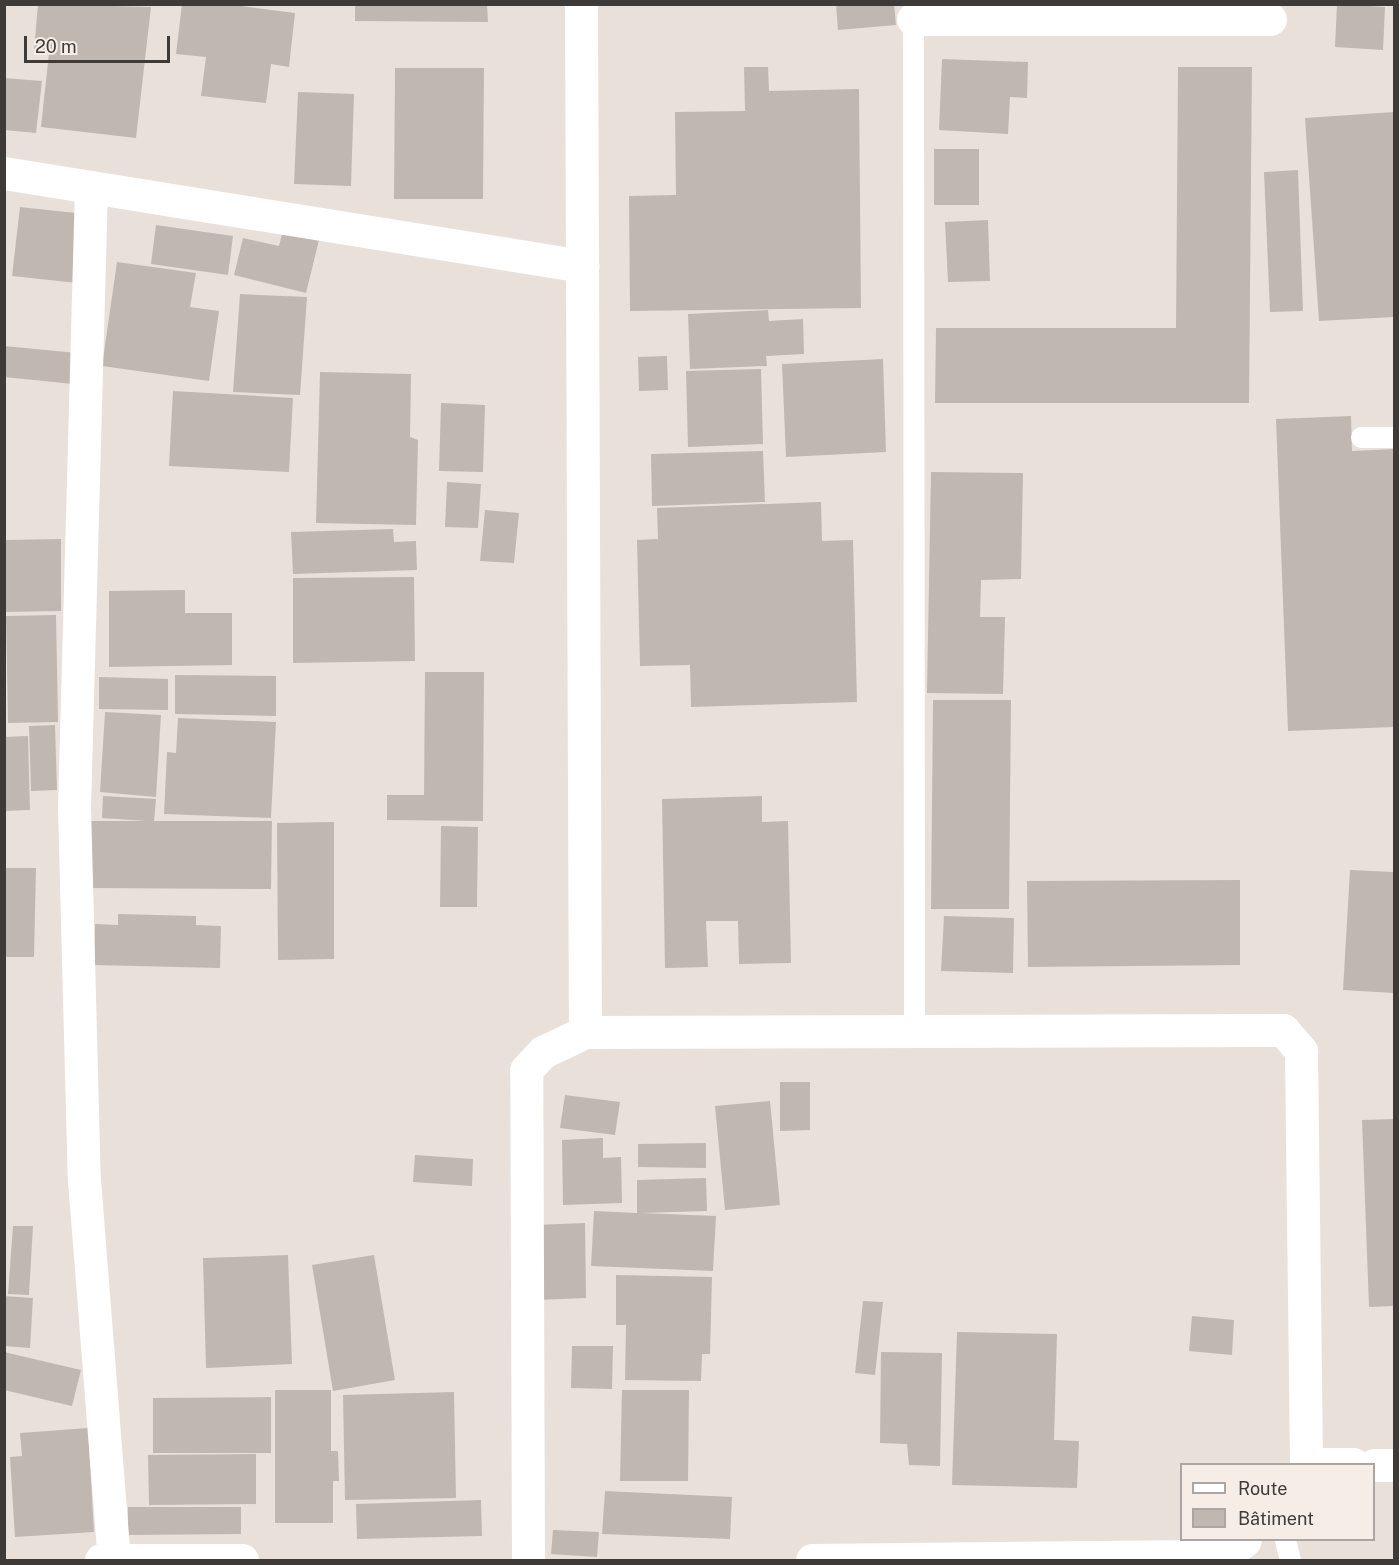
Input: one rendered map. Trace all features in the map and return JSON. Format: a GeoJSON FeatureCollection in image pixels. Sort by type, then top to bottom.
{"type":"FeatureCollection","features":[{"type":"Feature","properties":{"kind":"street"},"geometry":{"type":"LineString","coordinates":[[581,4],[585,1032]]}},
{"type":"Feature","properties":{"kind":"street"},"geometry":{"type":"LineString","coordinates":[[913,19],[1093,11],[1270,19]]}},
{"type":"Feature","properties":{"kind":"street"},"geometry":{"type":"LineString","coordinates":[[4,173],[583,266]]}},
{"type":"Feature","properties":{"kind":"street"},"geometry":{"type":"LineString","coordinates":[[91,187],[74,806],[84,1180],[110,1560],[242,1560]]}},
{"type":"Feature","properties":{"kind":"street"},"geometry":{"type":"LineString","coordinates":[[528,1560],[526,1070],[543,1052],[585,1032],[1283,1030],[1292,1036],[1301,1051],[1307,1463]]}},
{"type":"Feature","properties":{"kind":"street"},"geometry":{"type":"LineString","coordinates":[[1375,1465],[1395,1465]]}},
{"type":"Feature","properties":{"kind":"street"},"geometry":{"type":"LineString","coordinates":[[812,1560],[1224,1556],[1243,1541]]}},
{"type":"Feature","properties":{"kind":"lane"},"geometry":{"type":"LineString","coordinates":[[913,19],[914,1031]]}},
{"type":"Feature","properties":{"kind":"lane"},"geometry":{"type":"LineString","coordinates":[[1361,437],[1395,437]]}},
{"type":"Feature","properties":{"kind":"lane"},"geometry":{"type":"LineString","coordinates":[[1285,1541],[1290,1560]]}},
{"type":"Feature","properties":{"kind":"building"},"geometry":{"type":"Polygon","coordinates":[[[38,4],[151,7],[136,138],[41,127],[49,53],[34,51],[38,4]]]}},
{"type":"Feature","properties":{"kind":"building"},"geometry":{"type":"Polygon","coordinates":[[[182,4],[226,4],[295,13],[289,67],[271,64],[266,103],[201,96],[206,57],[176,54],[182,4]]]}},
{"type":"Feature","properties":{"kind":"building"},"geometry":{"type":"Polygon","coordinates":[[[355,4],[487,4],[488,22],[355,21],[355,4]]]}},
{"type":"Feature","properties":{"kind":"building"},"geometry":{"type":"Polygon","coordinates":[[[836,4],[894,4],[896,25],[838,30],[836,4]]]}},
{"type":"Feature","properties":{"kind":"building"},"geometry":{"type":"Polygon","coordinates":[[[1337,4],[1385,7],[1383,50],[1335,47],[1337,4]]]}},
{"type":"Feature","properties":{"kind":"building"},"geometry":{"type":"Polygon","coordinates":[[[942,59],[1028,62],[1027,98],[1010,97],[1008,134],[939,130],[942,59]]]}},
{"type":"Feature","properties":{"kind":"building"},"geometry":{"type":"Polygon","coordinates":[[[744,67],[768,67],[769,91],[859,89],[861,308],[630,311],[629,196],[676,195],[675,112],[745,111],[744,67]]]}},
{"type":"Feature","properties":{"kind":"building"},"geometry":{"type":"Polygon","coordinates":[[[1178,67],[1252,67],[1249,403],[935,403],[936,328],[1176,328],[1178,67]]]}},
{"type":"Feature","properties":{"kind":"building"},"geometry":{"type":"Polygon","coordinates":[[[395,68],[484,68],[483,199],[394,199],[395,68]]]}},
{"type":"Feature","properties":{"kind":"building"},"geometry":{"type":"Polygon","coordinates":[[[4,78],[42,81],[36,133],[4,130],[4,78]]]}},
{"type":"Feature","properties":{"kind":"building"},"geometry":{"type":"Polygon","coordinates":[[[298,92],[354,94],[351,186],[294,184],[298,92]]]}},
{"type":"Feature","properties":{"kind":"building"},"geometry":{"type":"Polygon","coordinates":[[[1394,112],[1394,317],[1319,321],[1305,118],[1394,112]]]}},
{"type":"Feature","properties":{"kind":"building"},"geometry":{"type":"Polygon","coordinates":[[[934,149],[979,149],[979,205],[934,205],[934,149]]]}},
{"type":"Feature","properties":{"kind":"building"},"geometry":{"type":"Polygon","coordinates":[[[1298,170],[1303,311],[1270,312],[1264,172],[1298,170]]]}},
{"type":"Feature","properties":{"kind":"building"},"geometry":{"type":"Polygon","coordinates":[[[20,207],[85,214],[77,283],[12,276],[20,207]]]}},
{"type":"Feature","properties":{"kind":"building"},"geometry":{"type":"Polygon","coordinates":[[[988,220],[990,281],[948,282],[945,222],[988,220]]]}},
{"type":"Feature","properties":{"kind":"building"},"geometry":{"type":"Polygon","coordinates":[[[156,225],[233,236],[228,275],[151,264],[156,225]]]}},
{"type":"Feature","properties":{"kind":"building"},"geometry":{"type":"Polygon","coordinates":[[[284,226],[320,236],[306,293],[234,275],[243,238],[279,246],[284,226]]]}},
{"type":"Feature","properties":{"kind":"building"},"geometry":{"type":"Polygon","coordinates":[[[117,262],[196,273],[190,307],[219,311],[209,381],[102,366],[117,262]]]}},
{"type":"Feature","properties":{"kind":"building"},"geometry":{"type":"Polygon","coordinates":[[[240,294],[307,297],[300,395],[233,392],[240,294]]]}},
{"type":"Feature","properties":{"kind":"building"},"geometry":{"type":"Polygon","coordinates":[[[768,310],[769,321],[803,319],[804,354],[766,356],[767,366],[690,369],[688,314],[768,310]]]}},
{"type":"Feature","properties":{"kind":"building"},"geometry":{"type":"Polygon","coordinates":[[[4,346],[77,353],[73,384],[4,377],[4,346]]]}},
{"type":"Feature","properties":{"kind":"building"},"geometry":{"type":"Polygon","coordinates":[[[667,356],[668,390],[639,391],[638,357],[667,356]]]}},
{"type":"Feature","properties":{"kind":"building"},"geometry":{"type":"Polygon","coordinates":[[[883,359],[886,452],[786,457],[782,364],[883,359]]]}},
{"type":"Feature","properties":{"kind":"building"},"geometry":{"type":"Polygon","coordinates":[[[761,369],[763,444],[688,447],[686,371],[761,369]]]}},
{"type":"Feature","properties":{"kind":"building"},"geometry":{"type":"Polygon","coordinates":[[[320,372],[411,374],[410,437],[418,440],[416,525],[316,523],[320,372]]]}},
{"type":"Feature","properties":{"kind":"building"},"geometry":{"type":"Polygon","coordinates":[[[173,391],[293,398],[289,472],[169,466],[173,391]]]}},
{"type":"Feature","properties":{"kind":"building"},"geometry":{"type":"Polygon","coordinates":[[[441,403],[485,405],[483,472],[439,471],[441,403]]]}},
{"type":"Feature","properties":{"kind":"building"},"geometry":{"type":"Polygon","coordinates":[[[1351,416],[1352,451],[1394,449],[1394,727],[1288,731],[1276,419],[1351,416]]]}},
{"type":"Feature","properties":{"kind":"building"},"geometry":{"type":"Polygon","coordinates":[[[763,451],[765,502],[652,506],[651,454],[763,451]]]}},
{"type":"Feature","properties":{"kind":"building"},"geometry":{"type":"Polygon","coordinates":[[[931,472],[1023,473],[1021,579],[981,580],[980,617],[1005,617],[1003,694],[927,693],[931,472]]]}},
{"type":"Feature","properties":{"kind":"building"},"geometry":{"type":"Polygon","coordinates":[[[447,482],[481,484],[478,528],[445,527],[447,482]]]}},
{"type":"Feature","properties":{"kind":"building"},"geometry":{"type":"Polygon","coordinates":[[[821,502],[822,541],[853,540],[857,702],[691,707],[690,665],[640,666],[637,540],[658,539],[657,508],[821,502]]]}},
{"type":"Feature","properties":{"kind":"building"},"geometry":{"type":"Polygon","coordinates":[[[485,510],[519,513],[514,563],[480,561],[485,510]]]}},
{"type":"Feature","properties":{"kind":"building"},"geometry":{"type":"Polygon","coordinates":[[[393,529],[394,542],[416,541],[417,570],[293,574],[291,532],[393,529]]]}},
{"type":"Feature","properties":{"kind":"building"},"geometry":{"type":"Polygon","coordinates":[[[61,539],[61,611],[4,612],[4,540],[61,539]]]}},
{"type":"Feature","properties":{"kind":"building"},"geometry":{"type":"Polygon","coordinates":[[[414,577],[415,661],[293,663],[293,578],[414,577]]]}},
{"type":"Feature","properties":{"kind":"building"},"geometry":{"type":"Polygon","coordinates":[[[185,590],[185,613],[232,613],[232,665],[109,667],[109,591],[185,590]]]}},
{"type":"Feature","properties":{"kind":"building"},"geometry":{"type":"Polygon","coordinates":[[[56,615],[58,722],[8,723],[6,616],[56,615]]]}},
{"type":"Feature","properties":{"kind":"building"},"geometry":{"type":"Polygon","coordinates":[[[425,672],[484,672],[483,821],[387,820],[387,795],[424,795],[425,672]]]}},
{"type":"Feature","properties":{"kind":"building"},"geometry":{"type":"Polygon","coordinates":[[[175,675],[276,676],[276,716],[175,714],[175,675]]]}},
{"type":"Feature","properties":{"kind":"building"},"geometry":{"type":"Polygon","coordinates":[[[99,677],[168,679],[168,710],[99,709],[99,677]]]}},
{"type":"Feature","properties":{"kind":"building"},"geometry":{"type":"Polygon","coordinates":[[[933,700],[1011,700],[1009,909],[931,909],[933,700]]]}},
{"type":"Feature","properties":{"kind":"building"},"geometry":{"type":"Polygon","coordinates":[[[105,712],[161,715],[156,797],[100,792],[105,712]]]}},
{"type":"Feature","properties":{"kind":"building"},"geometry":{"type":"Polygon","coordinates":[[[178,718],[276,722],[271,818],[164,814],[167,752],[176,753],[178,718]]]}},
{"type":"Feature","properties":{"kind":"building"},"geometry":{"type":"Polygon","coordinates":[[[55,725],[57,790],[31,791],[29,726],[55,725]]]}},
{"type":"Feature","properties":{"kind":"building"},"geometry":{"type":"Polygon","coordinates":[[[28,736],[30,810],[4,811],[4,737],[28,736]]]}},
{"type":"Feature","properties":{"kind":"building"},"geometry":{"type":"Polygon","coordinates":[[[103,796],[156,799],[154,821],[272,821],[271,889],[89,888],[90,821],[146,821],[102,818],[103,796]]]}},
{"type":"Feature","properties":{"kind":"building"},"geometry":{"type":"Polygon","coordinates":[[[762,796],[762,822],[788,821],[791,963],[739,964],[738,921],[706,921],[708,967],[665,968],[662,799],[762,796]]]}},
{"type":"Feature","properties":{"kind":"building"},"geometry":{"type":"Polygon","coordinates":[[[334,822],[334,959],[278,960],[277,823],[334,822]]]}},
{"type":"Feature","properties":{"kind":"building"},"geometry":{"type":"Polygon","coordinates":[[[441,826],[478,827],[477,907],[440,907],[441,826]]]}},
{"type":"Feature","properties":{"kind":"building"},"geometry":{"type":"Polygon","coordinates":[[[4,868],[36,868],[34,957],[4,957],[4,868]]]}},
{"type":"Feature","properties":{"kind":"building"},"geometry":{"type":"Polygon","coordinates":[[[1350,870],[1394,872],[1394,993],[1343,990],[1350,870]]]}},
{"type":"Feature","properties":{"kind":"building"},"geometry":{"type":"Polygon","coordinates":[[[1240,880],[1240,965],[1028,967],[1027,881],[1240,880]]]}},
{"type":"Feature","properties":{"kind":"building"},"geometry":{"type":"Polygon","coordinates":[[[118,914],[196,916],[196,925],[221,926],[220,968],[94,965],[95,924],[118,925],[118,914]]]}},
{"type":"Feature","properties":{"kind":"building"},"geometry":{"type":"Polygon","coordinates":[[[944,916],[1014,918],[1013,973],[941,971],[944,916]]]}},
{"type":"Feature","properties":{"kind":"building"},"geometry":{"type":"Polygon","coordinates":[[[780,1082],[810,1082],[810,1130],[780,1131],[780,1082]]]}},
{"type":"Feature","properties":{"kind":"building"},"geometry":{"type":"Polygon","coordinates":[[[565,1095],[620,1102],[615,1135],[560,1128],[565,1095]]]}},
{"type":"Feature","properties":{"kind":"building"},"geometry":{"type":"Polygon","coordinates":[[[770,1101],[780,1205],[725,1210],[715,1106],[770,1101]]]}},
{"type":"Feature","properties":{"kind":"building"},"geometry":{"type":"Polygon","coordinates":[[[1394,1119],[1394,1306],[1369,1307],[1362,1120],[1394,1119]]]}},
{"type":"Feature","properties":{"kind":"building"},"geometry":{"type":"Polygon","coordinates":[[[603,1138],[603,1158],[621,1157],[622,1203],[563,1205],[562,1140],[603,1138]]]}},
{"type":"Feature","properties":{"kind":"building"},"geometry":{"type":"Polygon","coordinates":[[[706,1143],[706,1168],[638,1167],[638,1144],[706,1143]]]}},
{"type":"Feature","properties":{"kind":"building"},"geometry":{"type":"Polygon","coordinates":[[[415,1155],[473,1159],[472,1186],[413,1182],[415,1155]]]}},
{"type":"Feature","properties":{"kind":"building"},"geometry":{"type":"Polygon","coordinates":[[[706,1178],[707,1211],[641,1213],[716,1216],[713,1271],[591,1266],[594,1211],[637,1213],[637,1180],[706,1178]]]}},
{"type":"Feature","properties":{"kind":"building"},"geometry":{"type":"Polygon","coordinates":[[[585,1223],[586,1298],[536,1300],[534,1225],[585,1223]]]}},
{"type":"Feature","properties":{"kind":"building"},"geometry":{"type":"Polygon","coordinates":[[[13,1226],[33,1226],[29,1295],[8,1294],[13,1226]]]}},
{"type":"Feature","properties":{"kind":"building"},"geometry":{"type":"Polygon","coordinates":[[[288,1255],[292,1364],[206,1368],[203,1258],[288,1255]]]}},
{"type":"Feature","properties":{"kind":"building"},"geometry":{"type":"Polygon","coordinates":[[[374,1255],[395,1380],[333,1391],[312,1265],[374,1255]]]}},
{"type":"Feature","properties":{"kind":"building"},"geometry":{"type":"Polygon","coordinates":[[[616,1275],[712,1277],[710,1354],[702,1354],[701,1381],[625,1380],[626,1325],[616,1325],[616,1275]]]}},
{"type":"Feature","properties":{"kind":"building"},"geometry":{"type":"Polygon","coordinates":[[[4,1296],[33,1298],[30,1348],[4,1346],[4,1296]]]}},
{"type":"Feature","properties":{"kind":"building"},"geometry":{"type":"Polygon","coordinates":[[[863,1301],[883,1302],[875,1375],[855,1373],[863,1301]]]}},
{"type":"Feature","properties":{"kind":"building"},"geometry":{"type":"Polygon","coordinates":[[[1192,1316],[1234,1320],[1232,1355],[1189,1351],[1192,1316]]]}},
{"type":"Feature","properties":{"kind":"building"},"geometry":{"type":"Polygon","coordinates":[[[957,1332],[1057,1334],[1054,1440],[1079,1441],[1077,1488],[952,1485],[957,1332]]]}},
{"type":"Feature","properties":{"kind":"building"},"geometry":{"type":"Polygon","coordinates":[[[572,1346],[613,1346],[612,1389],[571,1388],[572,1346]]]}},
{"type":"Feature","properties":{"kind":"building"},"geometry":{"type":"Polygon","coordinates":[[[4,1352],[81,1370],[72,1406],[4,1390],[4,1352]]]}},
{"type":"Feature","properties":{"kind":"building"},"geometry":{"type":"Polygon","coordinates":[[[881,1352],[942,1353],[940,1466],[909,1465],[907,1444],[880,1443],[881,1352]]]}},
{"type":"Feature","properties":{"kind":"building"},"geometry":{"type":"Polygon","coordinates":[[[275,1390],[331,1390],[331,1451],[338,1451],[339,1481],[333,1481],[333,1523],[275,1523],[275,1390]]]}},
{"type":"Feature","properties":{"kind":"building"},"geometry":{"type":"Polygon","coordinates":[[[622,1390],[689,1390],[688,1481],[620,1481],[622,1390]]]}},
{"type":"Feature","properties":{"kind":"building"},"geometry":{"type":"Polygon","coordinates":[[[454,1392],[456,1498],[345,1500],[343,1395],[454,1392]]]}},
{"type":"Feature","properties":{"kind":"building"},"geometry":{"type":"Polygon","coordinates":[[[271,1397],[271,1453],[153,1453],[153,1398],[271,1397]]]}},
{"type":"Feature","properties":{"kind":"building"},"geometry":{"type":"Polygon","coordinates":[[[88,1428],[94,1532],[15,1537],[10,1457],[22,1456],[20,1433],[88,1428]]]}},
{"type":"Feature","properties":{"kind":"building"},"geometry":{"type":"Polygon","coordinates":[[[256,1454],[256,1504],[149,1505],[148,1455],[256,1454]]]}},
{"type":"Feature","properties":{"kind":"building"},"geometry":{"type":"Polygon","coordinates":[[[605,1491],[732,1497],[730,1539],[602,1534],[605,1491]]]}},
{"type":"Feature","properties":{"kind":"building"},"geometry":{"type":"Polygon","coordinates":[[[481,1500],[482,1536],[357,1539],[356,1504],[481,1500]]]}},
{"type":"Feature","properties":{"kind":"building"},"geometry":{"type":"Polygon","coordinates":[[[128,1507],[241,1507],[241,1534],[128,1535],[128,1507]]]}},
{"type":"Feature","properties":{"kind":"building"},"geometry":{"type":"Polygon","coordinates":[[[553,1530],[599,1532],[597,1557],[551,1554],[553,1530]]]}}]}
